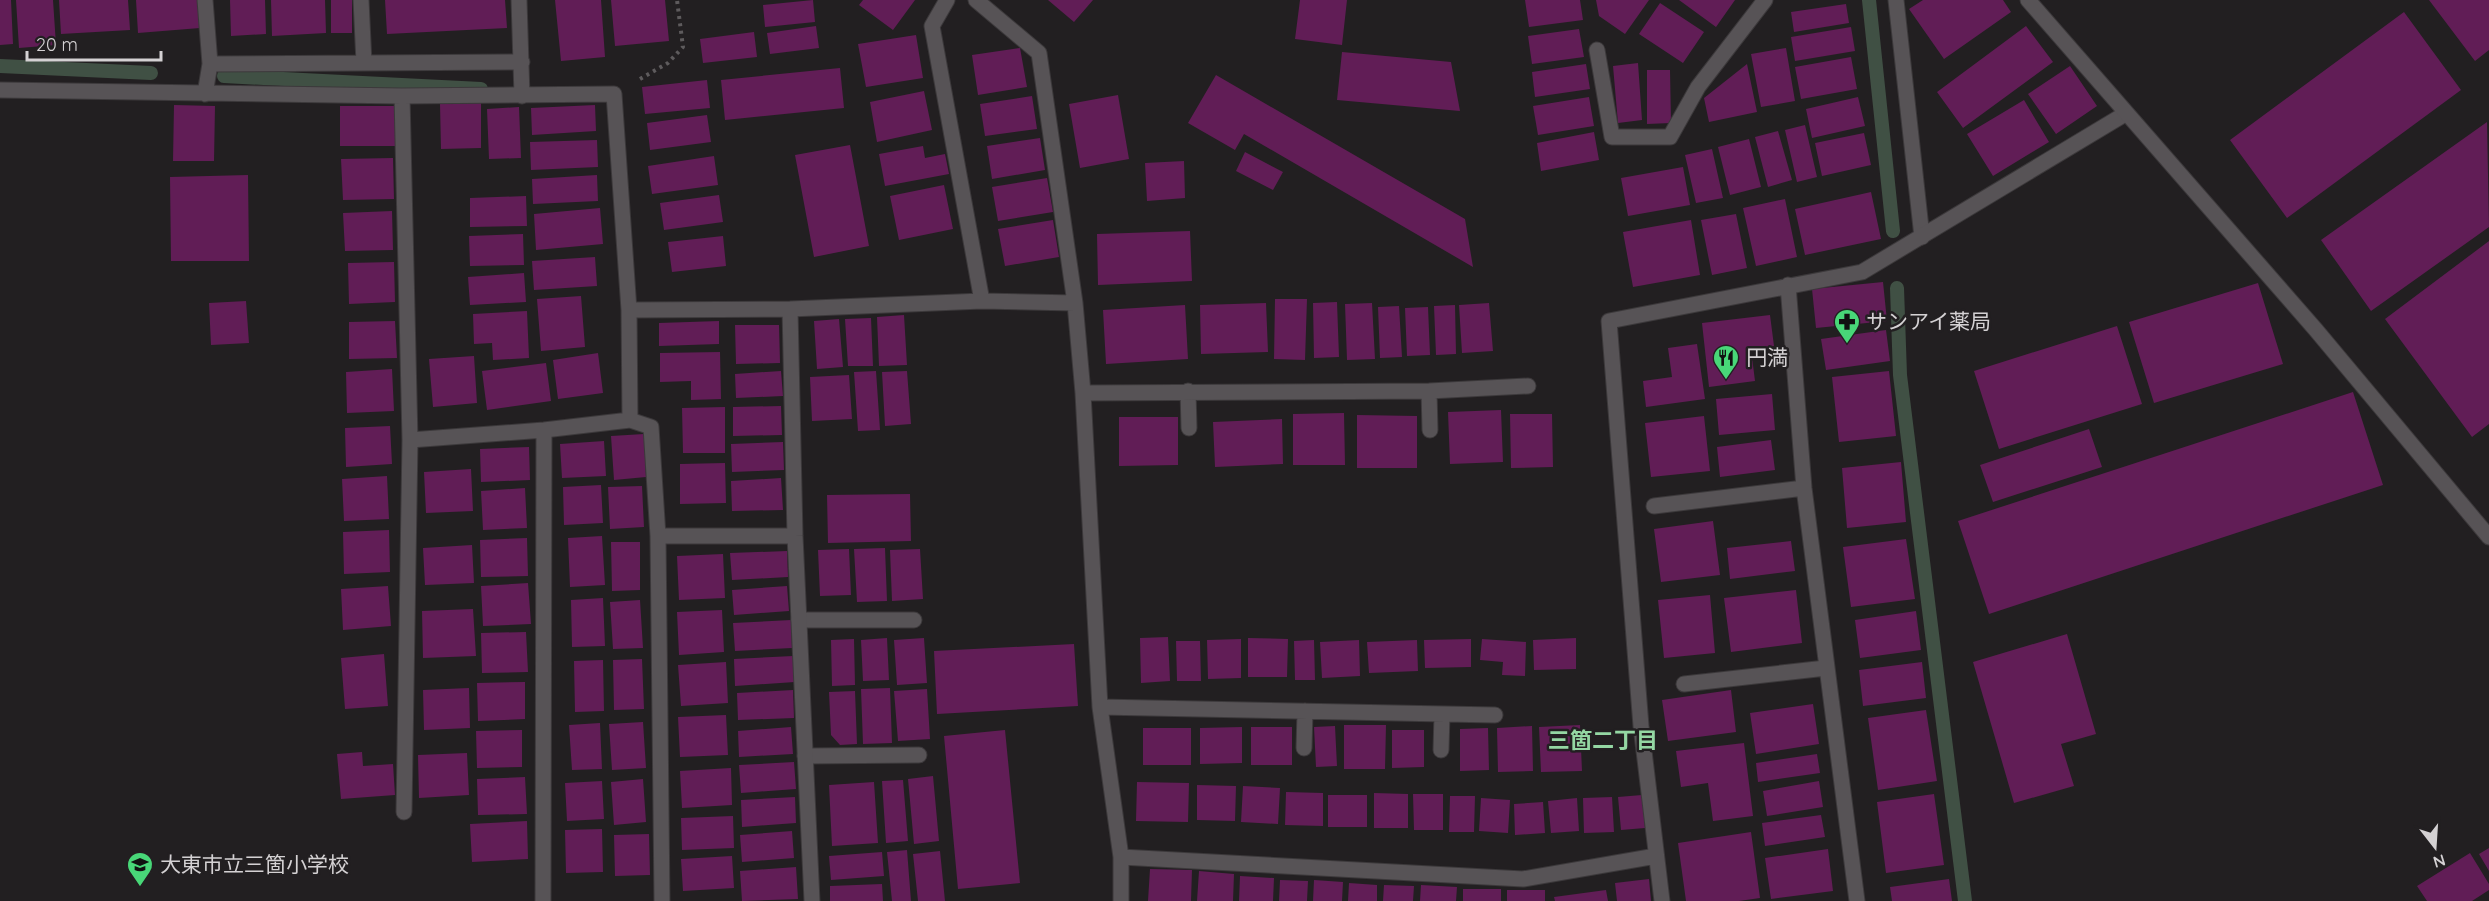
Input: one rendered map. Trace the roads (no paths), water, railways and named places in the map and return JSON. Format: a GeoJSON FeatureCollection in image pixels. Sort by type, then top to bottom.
{"type":"FeatureCollection","features":[{"type":"Feature","properties":{"kind":"street"},"geometry":{"type":"LineString","coordinates":[[205,0],[210,64],[205,94]]}},
{"type":"Feature","properties":{"kind":"street"},"geometry":{"type":"LineString","coordinates":[[361,0],[364,63]]}},
{"type":"Feature","properties":{"kind":"street"},"geometry":{"type":"LineString","coordinates":[[519,0],[522,96]]}},
{"type":"Feature","properties":{"kind":"street"},"geometry":{"type":"LineString","coordinates":[[947,0],[932,26],[982,301]]}},
{"type":"Feature","properties":{"kind":"street"},"geometry":{"type":"LineString","coordinates":[[976,0],[1039,53],[1075,303],[1083,393],[1100,707],[1121,857],[1121,901]]}},
{"type":"Feature","properties":{"kind":"street"},"geometry":{"type":"LineString","coordinates":[[1597,50],[1612,137],[1670,137],[1698,87],[1765,0]]}},
{"type":"Feature","properties":{"kind":"street"},"geometry":{"type":"LineString","coordinates":[[1896,0],[1922,237]]}},
{"type":"Feature","properties":{"kind":"street"},"geometry":{"type":"LineString","coordinates":[[2028,0],[2125,114],[2316,330],[2489,537]]}},
{"type":"Feature","properties":{"kind":"street"},"geometry":{"type":"LineString","coordinates":[[210,64],[522,62]]}},
{"type":"Feature","properties":{"kind":"street"},"geometry":{"type":"LineString","coordinates":[[0,90],[402,96],[614,94],[629,310],[630,420]]}},
{"type":"Feature","properties":{"kind":"street"},"geometry":{"type":"LineString","coordinates":[[402,96],[410,440],[404,812]]}},
{"type":"Feature","properties":{"kind":"street"},"geometry":{"type":"LineString","coordinates":[[1662,901],[1641,726],[1609,321],[1862,272],[2125,114]]}},
{"type":"Feature","properties":{"kind":"street"},"geometry":{"type":"LineString","coordinates":[[1788,285],[1804,489],[1857,901]]}},
{"type":"Feature","properties":{"kind":"street"},"geometry":{"type":"LineString","coordinates":[[629,310],[790,309],[982,301],[1075,303]]}},
{"type":"Feature","properties":{"kind":"street"},"geometry":{"type":"LineString","coordinates":[[790,309],[795,536],[812,901]]}},
{"type":"Feature","properties":{"kind":"street"},"geometry":{"type":"LineString","coordinates":[[1083,393],[1429,391],[1528,387]]}},
{"type":"Feature","properties":{"kind":"street"},"geometry":{"type":"LineString","coordinates":[[1188,391],[1189,428]]}},
{"type":"Feature","properties":{"kind":"street"},"geometry":{"type":"LineString","coordinates":[[1429,391],[1430,430]]}},
{"type":"Feature","properties":{"kind":"street"},"geometry":{"type":"LineString","coordinates":[[410,440],[544,430],[630,420],[651,427],[658,536],[662,901]]}},
{"type":"Feature","properties":{"kind":"street"},"geometry":{"type":"LineString","coordinates":[[543,901],[544,430]]}},
{"type":"Feature","properties":{"kind":"street"},"geometry":{"type":"LineString","coordinates":[[1654,506],[1804,489]]}},
{"type":"Feature","properties":{"kind":"street"},"geometry":{"type":"LineString","coordinates":[[658,536],[795,536]]}},
{"type":"Feature","properties":{"kind":"street"},"geometry":{"type":"LineString","coordinates":[[799,620],[914,620]]}},
{"type":"Feature","properties":{"kind":"street"},"geometry":{"type":"LineString","coordinates":[[1684,684],[1826,668]]}},
{"type":"Feature","properties":{"kind":"street"},"geometry":{"type":"LineString","coordinates":[[1100,707],[1496,715]]}},
{"type":"Feature","properties":{"kind":"street"},"geometry":{"type":"LineString","coordinates":[[1304,748],[1305,711]]}},
{"type":"Feature","properties":{"kind":"street"},"geometry":{"type":"LineString","coordinates":[[1441,750],[1442,714]]}},
{"type":"Feature","properties":{"kind":"street"},"geometry":{"type":"LineString","coordinates":[[805,756],[918,755]]}},
{"type":"Feature","properties":{"kind":"street"},"geometry":{"type":"LineString","coordinates":[[1121,857],[1523,879],[1656,856]]}},
{"type":"Feature","properties":{"kind":"waterway"},"geometry":{"type":"LineString","coordinates":[[1869,0],[1893,231]]}},
{"type":"Feature","properties":{"kind":"waterway"},"geometry":{"type":"LineString","coordinates":[[0,66],[151,73]]}},
{"type":"Feature","properties":{"kind":"waterway"},"geometry":{"type":"LineString","coordinates":[[224,76],[481,89]]}},
{"type":"Feature","properties":{"kind":"waterway"},"geometry":{"type":"LineString","coordinates":[[1897,288],[1900,375],[1965,901]]}},
{"type":"Feature","properties":{"kind":"place","name":"サンアイ薬局"},"geometry":{"type":"Point","coordinates":[1847,345]}},
{"type":"Feature","properties":{"kind":"place","name":"円満"},"geometry":{"type":"Point","coordinates":[1726,381]}},
{"type":"Feature","properties":{"kind":"place","name":"大東市立三箇小学校"},"geometry":{"type":"Point","coordinates":[140,888]}},
{"type":"Feature","properties":{"kind":"district","name":"三箇二丁目"},"geometry":{"type":"Point","coordinates":[1603,740]}}]}
